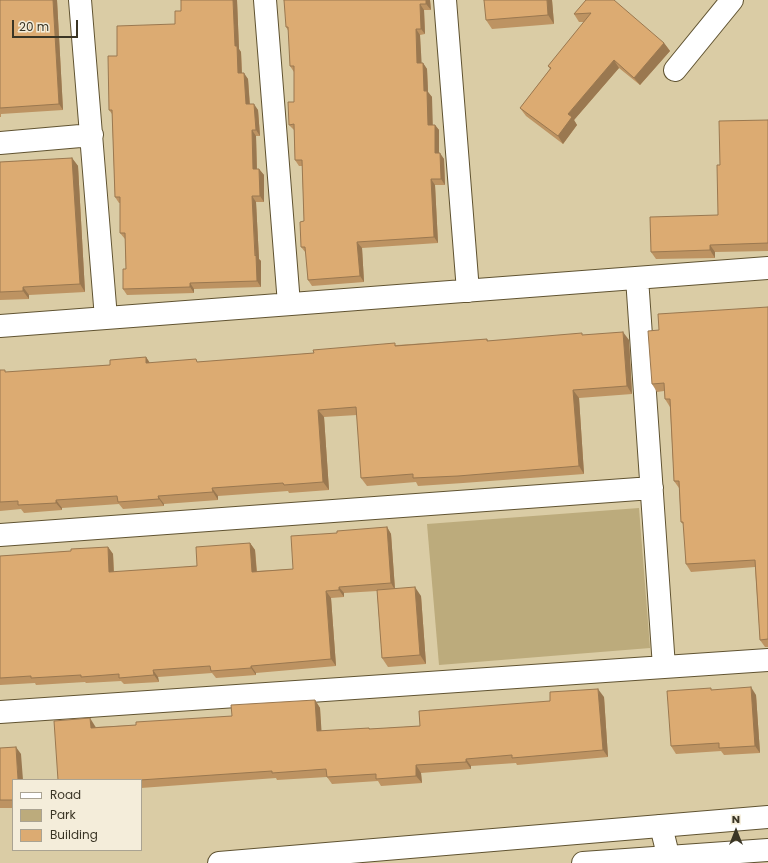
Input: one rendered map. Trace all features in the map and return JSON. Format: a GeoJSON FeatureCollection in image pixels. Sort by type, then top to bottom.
{"type":"FeatureCollection","features":[{"type":"Feature","properties":{"kind":"street"},"geometry":{"type":"LineString","coordinates":[[80,0],[106,318]]}},
{"type":"Feature","properties":{"kind":"street"},"geometry":{"type":"LineString","coordinates":[[265,0],[289,304]]}},
{"type":"Feature","properties":{"kind":"street"},"geometry":{"type":"LineString","coordinates":[[445,0],[468,291]]}},
{"type":"Feature","properties":{"kind":"street"},"geometry":{"type":"LineString","coordinates":[[675,70],[732,0]]}},
{"type":"Feature","properties":{"kind":"street"},"geometry":{"type":"LineString","coordinates":[[0,143],[92,135]]}},
{"type":"Feature","properties":{"kind":"street"},"geometry":{"type":"LineString","coordinates":[[0,326],[768,268]]}},
{"type":"Feature","properties":{"kind":"street"},"geometry":{"type":"LineString","coordinates":[[637,278],[664,667]]}},
{"type":"Feature","properties":{"kind":"street"},"geometry":{"type":"LineString","coordinates":[[0,535],[652,488]]}},
{"type":"Feature","properties":{"kind":"street"},"geometry":{"type":"LineString","coordinates":[[0,712],[768,660]]}},
{"type":"Feature","properties":{"kind":"street"},"geometry":{"type":"LineString","coordinates":[[219,863],[768,817]]}},
{"type":"Feature","properties":{"kind":"street"},"geometry":{"type":"LineString","coordinates":[[661,826],[670,860]]}},
{"type":"Feature","properties":{"kind":"street"},"geometry":{"type":"LineString","coordinates":[[583,863],[670,860],[768,850]]}},
{"type":"Feature","properties":{"kind":"green space"},"geometry":{"type":"Polygon","coordinates":[[[639,508],[650,648],[439,665],[427,524],[639,508]]]}},
{"type":"Feature","properties":{"kind":"building"},"geometry":{"type":"Polygon","coordinates":[[[0,0],[53,0],[59,104],[0,108],[0,0]]]}},
{"type":"Feature","properties":{"kind":"building"},"geometry":{"type":"Polygon","coordinates":[[[181,0],[233,0],[238,73],[244,73],[246,104],[254,104],[256,130],[252,130],[253,169],[259,169],[260,196],[252,196],[257,281],[190,283],[190,287],[123,289],[123,269],[126,269],[125,233],[120,233],[120,197],[115,197],[112,110],[109,110],[108,56],[117,56],[117,26],[175,24],[175,11],[181,11],[181,0]]]}},
{"type":"Feature","properties":{"kind":"building"},"geometry":{"type":"Polygon","coordinates":[[[284,0],[426,0],[426,4],[420,4],[421,29],[416,29],[417,63],[423,63],[424,91],[427,91],[428,125],[435,125],[435,153],[440,153],[441,179],[431,179],[434,237],[357,242],[360,276],[308,280],[305,247],[301,247],[300,222],[304,221],[302,160],[295,160],[294,124],[289,125],[288,102],[294,102],[294,66],[290,66],[288,27],[286,27],[284,0]]]}},
{"type":"Feature","properties":{"kind":"building"},"geometry":{"type":"Polygon","coordinates":[[[484,0],[547,0],[548,15],[486,20],[484,0]]]}},
{"type":"Feature","properties":{"kind":"building"},"geometry":{"type":"Polygon","coordinates":[[[586,0],[614,0],[664,43],[634,78],[614,60],[568,114],[572,117],[558,136],[520,108],[551,68],[548,66],[591,13],[574,14],[586,0]]]}},
{"type":"Feature","properties":{"kind":"building"},"geometry":{"type":"Polygon","coordinates":[[[768,120],[768,243],[710,245],[710,250],[651,252],[650,217],[718,215],[717,165],[720,165],[719,121],[768,120]]]}},
{"type":"Feature","properties":{"kind":"building"},"geometry":{"type":"Polygon","coordinates":[[[72,158],[80,284],[23,287],[23,291],[0,292],[0,162],[72,158]]]}},
{"type":"Feature","properties":{"kind":"building"},"geometry":{"type":"Polygon","coordinates":[[[768,307],[768,639],[760,640],[755,560],[686,564],[683,522],[681,522],[679,481],[674,481],[670,399],[665,399],[664,383],[652,384],[648,331],[659,330],[658,314],[768,307]]]}},
{"type":"Feature","properties":{"kind":"building"},"geometry":{"type":"Polygon","coordinates":[[[623,332],[627,386],[573,390],[579,466],[458,476],[413,478],[413,474],[361,478],[356,407],[318,410],[323,482],[212,488],[213,492],[158,496],[159,499],[118,502],[117,496],[56,500],[56,503],[18,505],[18,501],[0,502],[0,370],[5,370],[5,372],[110,365],[110,360],[146,357],[146,363],[196,359],[197,362],[314,353],[313,350],[395,343],[395,346],[487,339],[487,341],[582,333],[582,335],[623,332]]]}},
{"type":"Feature","properties":{"kind":"building"},"geometry":{"type":"Polygon","coordinates":[[[387,527],[391,583],[339,587],[339,590],[326,591],[331,659],[211,671],[210,666],[153,670],[154,675],[119,678],[119,674],[81,677],[81,675],[0,678],[0,556],[108,547],[109,572],[197,566],[196,547],[250,543],[252,572],[293,569],[291,536],[337,533],[337,531],[387,527]]]}},
{"type":"Feature","properties":{"kind":"building"},"geometry":{"type":"Polygon","coordinates":[[[415,587],[420,655],[382,658],[377,590],[415,587]]]}},
{"type":"Feature","properties":{"kind":"building"},"geometry":{"type":"Polygon","coordinates":[[[751,687],[755,746],[719,748],[719,743],[671,746],[667,691],[751,687]]]}},
{"type":"Feature","properties":{"kind":"building"},"geometry":{"type":"Polygon","coordinates":[[[598,689],[603,750],[512,758],[512,755],[466,759],[466,762],[416,765],[416,776],[376,779],[376,774],[327,777],[326,769],[142,780],[58,779],[54,721],[90,718],[91,728],[136,725],[136,722],[232,716],[231,705],[315,700],[317,731],[369,729],[420,726],[419,711],[550,701],[550,692],[598,689]]]}},
{"type":"Feature","properties":{"kind":"building"},"geometry":{"type":"Polygon","coordinates":[[[16,747],[18,779],[12,779],[12,800],[0,800],[0,748],[16,747]]]}}]}
